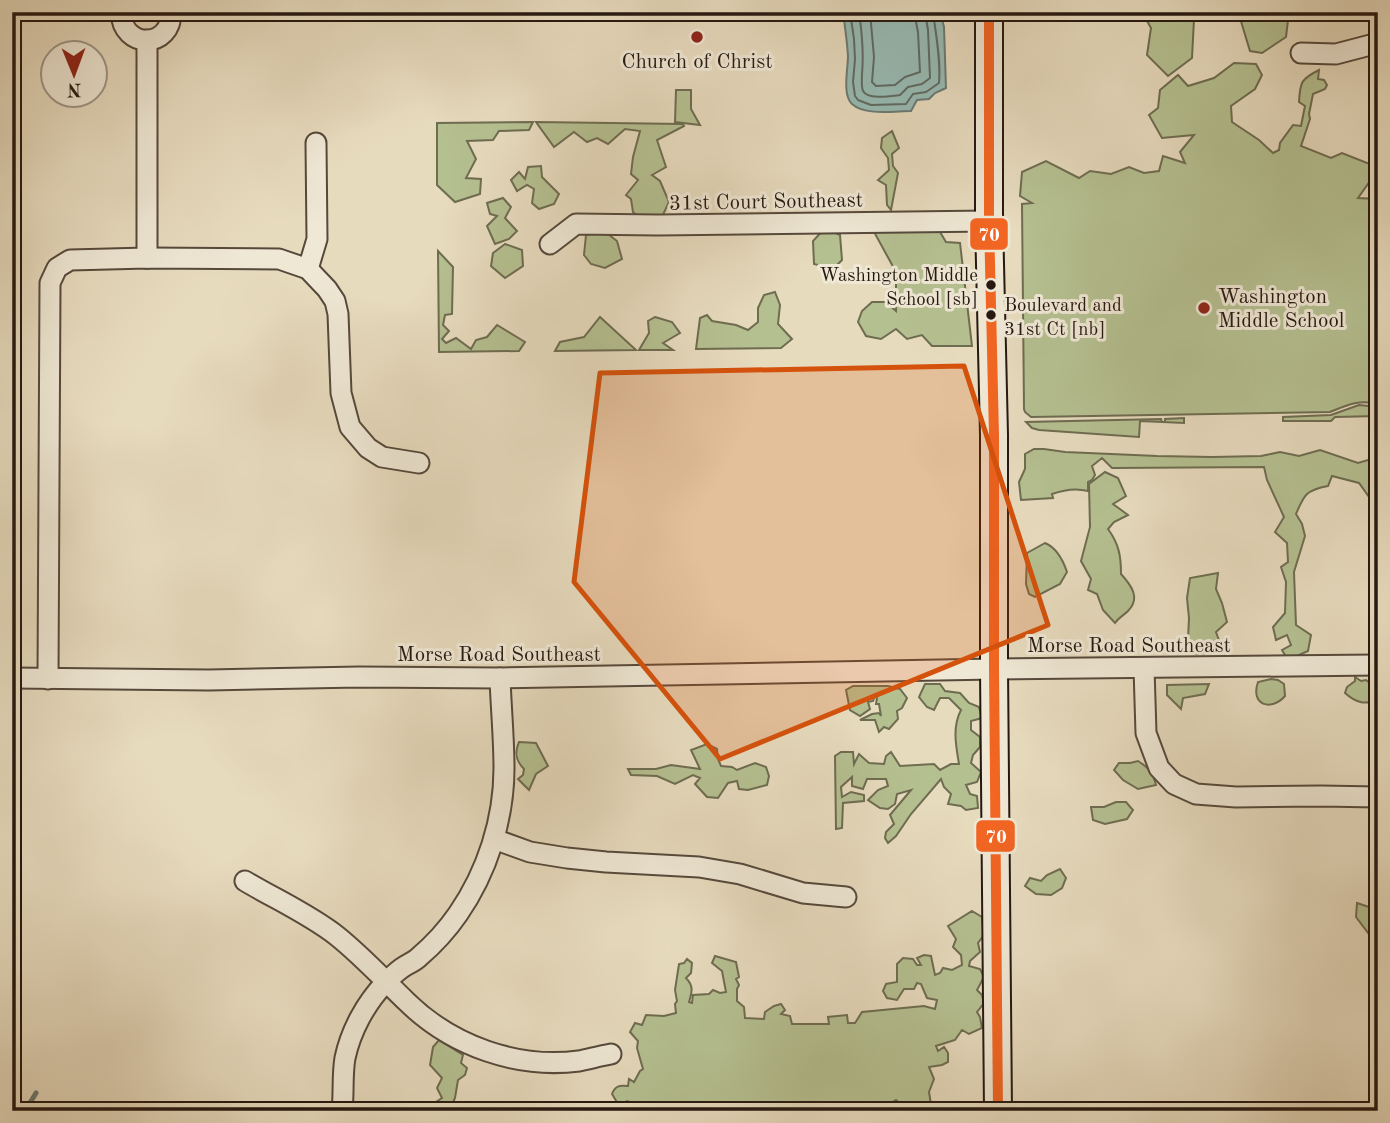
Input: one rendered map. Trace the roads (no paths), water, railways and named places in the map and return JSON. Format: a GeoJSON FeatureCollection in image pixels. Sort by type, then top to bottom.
{"type":"FeatureCollection","features":[{"type":"Feature","properties":{"kind":"street"},"geometry":{"type":"LineString","coordinates":[[121,12],[125,28],[130,35],[146,40],[161,36],[167,30],[171,12]]}},
{"type":"Feature","properties":{"kind":"street"},"geometry":{"type":"LineString","coordinates":[[989,12],[998,1111]]}},
{"type":"Feature","properties":{"kind":"street"},"geometry":{"type":"LineString","coordinates":[[146,40],[147,258]]}},
{"type":"Feature","properties":{"kind":"street"},"geometry":{"type":"LineString","coordinates":[[1301,53],[1336,54],[1378,43]]}},
{"type":"Feature","properties":{"kind":"street"},"geometry":{"type":"LineString","coordinates":[[308,269],[317,239],[316,143]]}},
{"type":"Feature","properties":{"kind":"street","name":"31st Court Southeast"},"geometry":{"type":"LineString","coordinates":[[550,244],[576,224],[989,221]]}},
{"type":"Feature","properties":{"kind":"street"},"geometry":{"type":"LineString","coordinates":[[48,679],[50,283],[57,268],[70,260],[279,259],[308,269],[335,301],[338,314],[341,393],[350,427],[368,448],[382,457],[419,463]]}},
{"type":"Feature","properties":{"kind":"street","name":"Morse Road Southeast"},"geometry":{"type":"LineString","coordinates":[[12,678],[500,678],[994,668],[1378,665]]}},
{"type":"Feature","properties":{"kind":"street"},"geometry":{"type":"LineString","coordinates":[[1144,668],[1146,733],[1159,768],[1174,784],[1196,794],[1236,797],[1378,797]]}},
{"type":"Feature","properties":{"kind":"street"},"geometry":{"type":"LineString","coordinates":[[342,1111],[345,1057],[352,1034],[363,1013],[387,981],[426,951],[458,914],[484,868],[502,804],[504,769],[500,678]]}},
{"type":"Feature","properties":{"kind":"street"},"geometry":{"type":"LineString","coordinates":[[494,839],[530,852],[606,862],[698,867],[740,874],[803,893],[846,897]]}},
{"type":"Feature","properties":{"kind":"street"},"geometry":{"type":"LineString","coordinates":[[244,881],[336,935],[424,1017],[451,1036],[481,1049],[513,1058],[545,1062],[578,1061],[611,1054]]}},
{"type":"Feature","properties":{"kind":"water"},"geometry":{"type":"Polygon","coordinates":[[[843,12],[940,12],[944,27],[946,88],[929,99],[917,100],[911,111],[872,111],[852,104],[846,88],[848,56],[843,12]]]}},
{"type":"Feature","properties":{"kind":"waterway"},"geometry":{"type":"LineString","coordinates":[[25,1111],[36,1093]]}},
{"type":"Feature","properties":{"kind":"place","name":"Church of Christ"},"geometry":{"type":"Point","coordinates":[697,37]}},
{"type":"Feature","properties":{"kind":"place","name":"Washington Middle School [sb]"},"geometry":{"type":"Point","coordinates":[991,285]}},
{"type":"Feature","properties":{"kind":"place","name":"Washington Middle School"},"geometry":{"type":"Point","coordinates":[1204,308]}},
{"type":"Feature","properties":{"kind":"place","name":"Boulevard and 31st Ct [nb]"},"geometry":{"type":"Point","coordinates":[991,315]}}]}
